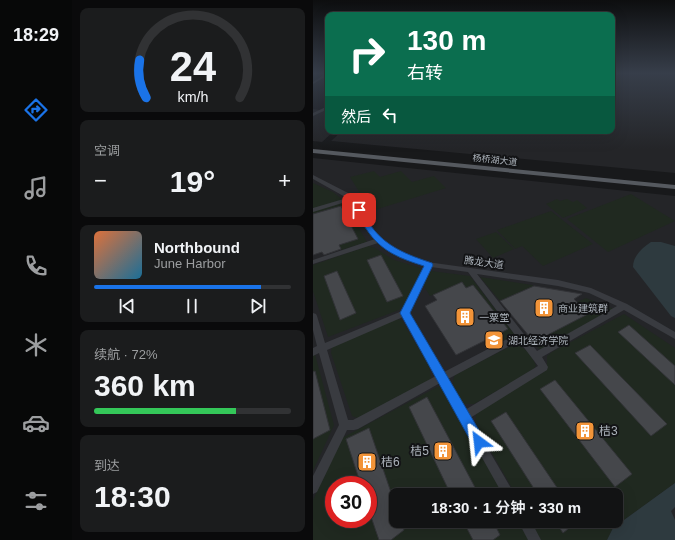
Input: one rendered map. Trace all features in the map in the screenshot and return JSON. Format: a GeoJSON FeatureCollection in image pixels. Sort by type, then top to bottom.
{"type":"FeatureCollection","features":[{"type":"Feature","properties":{"kind":"main road","name":"杨桥湖大道"},"geometry":{"type":"LineString","coordinates":[[313,147],[675,181]]}},
{"type":"Feature","properties":{"kind":"main road","name":"杨桥湖大道"},"geometry":{"type":"LineString","coordinates":[[313,151],[675,186]]}},
{"type":"Feature","properties":{"kind":"street"},"geometry":{"type":"LineString","coordinates":[[313,115],[325,109]]}},
{"type":"Feature","properties":{"kind":"street"},"geometry":{"type":"LineString","coordinates":[[313,177],[351,198]]}},
{"type":"Feature","properties":{"kind":"street"},"geometry":{"type":"LineString","coordinates":[[313,210],[351,198]]}},
{"type":"Feature","properties":{"kind":"street","name":"腾龙大道"},"geometry":{"type":"LineString","coordinates":[[351,198],[367,227],[379,240],[402,256],[429,265],[558,283],[591,291],[624,306],[675,336]]}},
{"type":"Feature","properties":{"kind":"street"},"geometry":{"type":"LineString","coordinates":[[313,262],[379,240]]}},
{"type":"Feature","properties":{"kind":"street"},"geometry":{"type":"LineString","coordinates":[[313,352],[405,313],[429,265]]}},
{"type":"Feature","properties":{"kind":"street"},"geometry":{"type":"LineString","coordinates":[[463,416],[544,367],[470,270]]}},
{"type":"Feature","properties":{"kind":"street"},"geometry":{"type":"LineString","coordinates":[[536,356],[624,306]]}},
{"type":"Feature","properties":{"kind":"street"},"geometry":{"type":"LineString","coordinates":[[405,313],[505,488]]}},
{"type":"Feature","properties":{"kind":"street"},"geometry":{"type":"LineString","coordinates":[[313,316],[344,425],[313,488]]}},
{"type":"Feature","properties":{"kind":"street"},"geometry":{"type":"LineString","coordinates":[[344,425],[354,425],[520,336]]}},
{"type":"Feature","properties":{"kind":"street"},"geometry":{"type":"LineString","coordinates":[[528,528],[535,540]]}},
{"type":"Feature","properties":{"kind":"shaded area"},"geometry":{"type":"Polygon","coordinates":[[[615,98],[675,98],[675,173],[331,141],[339,134],[615,134],[615,98]]]}},
{"type":"Feature","properties":{"kind":"shaded area"},"geometry":{"type":"Polygon","coordinates":[[[313,109],[325,111],[325,134],[331,134],[322,142],[313,141],[313,109]]]}},
{"type":"Feature","properties":{"kind":"shaded area","name":"湖北经济学院"},"geometry":{"type":"Polygon","coordinates":[[[313,158],[675,196],[675,540],[313,540],[313,158]]]}},
{"type":"Feature","properties":{"kind":"shaded area"},"geometry":{"type":"Polygon","coordinates":[[[374,171],[380,177],[401,171],[412,182],[434,176],[446,188],[371,211],[350,177],[374,171]]]}},
{"type":"Feature","properties":{"kind":"shaded area"},"geometry":{"type":"Polygon","coordinates":[[[313,183],[333,192],[343,200],[313,209],[313,183]]]}},
{"type":"Feature","properties":{"kind":"shaded area"},"geometry":{"type":"Polygon","coordinates":[[[631,194],[675,221],[608,252],[567,219],[631,194]]]}},
{"type":"Feature","properties":{"kind":"shaded area"},"geometry":{"type":"Polygon","coordinates":[[[557,199],[560,201],[567,199],[573,202],[577,200],[587,208],[563,218],[546,204],[557,199]]]}},
{"type":"Feature","properties":{"kind":"shaded area"},"geometry":{"type":"Polygon","coordinates":[[[344,202],[367,242],[341,250],[339,245],[358,239],[341,206],[313,214],[313,211],[344,202]]]}},
{"type":"Feature","properties":{"kind":"shaded area"},"geometry":{"type":"Polygon","coordinates":[[[551,211],[593,244],[543,266],[522,246],[515,249],[497,230],[551,211]]]}},
{"type":"Feature","properties":{"kind":"shaded area"},"geometry":{"type":"Polygon","coordinates":[[[496,232],[514,249],[493,258],[476,239],[496,232]]]}},
{"type":"Feature","properties":{"kind":"shaded area"},"geometry":{"type":"Polygon","coordinates":[[[651,242],[661,242],[675,246],[675,318],[671,316],[633,267],[633,263],[639,253],[651,242]]]}},
{"type":"Feature","properties":{"kind":"shaded area"},"geometry":{"type":"Polygon","coordinates":[[[368,246],[375,248],[394,260],[421,268],[423,273],[405,305],[399,310],[328,337],[313,291],[313,265],[368,246]]]}},
{"type":"Feature","properties":{"kind":"shaded area"},"geometry":{"type":"Polygon","coordinates":[[[431,271],[470,276],[515,335],[492,347],[487,339],[507,328],[473,285],[466,288],[462,283],[430,296],[422,283],[431,271]]]}},
{"type":"Feature","properties":{"kind":"shaded area"},"geometry":{"type":"Polygon","coordinates":[[[480,277],[532,285],[534,286],[500,301],[480,277]]]}},
{"type":"Feature","properties":{"kind":"shaded area"},"geometry":{"type":"Polygon","coordinates":[[[586,298],[614,309],[540,350],[534,342],[588,314],[577,302],[586,298]]]}},
{"type":"Feature","properties":{"kind":"shaded area"},"geometry":{"type":"Polygon","coordinates":[[[624,314],[675,348],[675,483],[623,521],[623,488],[512,488],[477,427],[475,420],[477,411],[547,370],[547,356],[624,314]]]}},
{"type":"Feature","properties":{"kind":"shaded area"},"geometry":{"type":"Polygon","coordinates":[[[396,319],[402,320],[429,366],[432,381],[360,419],[352,416],[331,353],[332,347],[396,319]]]}},
{"type":"Feature","properties":{"kind":"shaded area"},"geometry":{"type":"Polygon","coordinates":[[[515,344],[525,349],[535,362],[536,366],[533,370],[474,404],[464,404],[454,387],[453,379],[455,375],[515,344]]]}},
{"type":"Feature","properties":{"kind":"shaded area"},"geometry":{"type":"Polygon","coordinates":[[[315,354],[334,425],[313,471],[313,355],[315,354]]]}},
{"type":"Feature","properties":{"kind":"shaded area"},"geometry":{"type":"Polygon","coordinates":[[[437,387],[443,387],[500,488],[389,488],[389,528],[523,528],[530,540],[313,540],[313,500],[342,438],[437,387]]]}},
{"type":"Feature","properties":{"kind":"shaded area"},"geometry":{"type":"Polygon","coordinates":[[[675,483],[675,507],[671,511],[675,520],[675,540],[607,540],[613,528],[623,528],[623,521],[675,483]]]}},
{"type":"Feature","properties":{"kind":"shaded area"},"geometry":{"type":"Polygon","coordinates":[[[534,528],[613,528],[607,540],[540,540],[534,528]]]}},
{"type":"Feature","properties":{"kind":"building"},"geometry":{"type":"Polygon","coordinates":[[[341,206],[358,239],[339,245],[341,249],[324,255],[322,252],[313,255],[313,214],[341,206]]]}},
{"type":"Feature","properties":{"kind":"building"},"geometry":{"type":"Polygon","coordinates":[[[381,255],[403,296],[387,302],[367,260],[381,255]]]}},
{"type":"Feature","properties":{"kind":"building"},"geometry":{"type":"Polygon","coordinates":[[[337,271],[356,313],[340,320],[324,276],[337,271]]]}},
{"type":"Feature","properties":{"kind":"building","name":"一粟堂"},"geometry":{"type":"Polygon","coordinates":[[[462,282],[466,288],[473,285],[508,329],[456,355],[425,306],[437,300],[433,295],[462,282]]]}},
{"type":"Feature","properties":{"kind":"building","name":"商业建筑群"},"geometry":{"type":"Polygon","coordinates":[[[534,286],[582,294],[574,299],[588,314],[534,342],[500,301],[534,286]]]}},
{"type":"Feature","properties":{"kind":"building"},"geometry":{"type":"Polygon","coordinates":[[[629,325],[675,366],[675,385],[618,332],[629,325]]]}},
{"type":"Feature","properties":{"kind":"building"},"geometry":{"type":"Polygon","coordinates":[[[590,345],[667,424],[651,436],[575,353],[590,345]]]}},
{"type":"Feature","properties":{"kind":"building"},"geometry":{"type":"Polygon","coordinates":[[[315,371],[330,430],[313,439],[313,372],[315,371]]]}},
{"type":"Feature","properties":{"kind":"building","name":"桔3"},"geometry":{"type":"Polygon","coordinates":[[[555,380],[632,474],[615,487],[540,389],[555,380]]]}},
{"type":"Feature","properties":{"kind":"building","name":"桔5"},"geometry":{"type":"Polygon","coordinates":[[[427,397],[475,488],[448,488],[409,407],[427,397]]]}},
{"type":"Feature","properties":{"kind":"building"},"geometry":{"type":"Polygon","coordinates":[[[506,412],[557,488],[534,488],[491,421],[506,412]]]}},
{"type":"Feature","properties":{"kind":"building","name":"桔6"},"geometry":{"type":"Polygon","coordinates":[[[369,428],[390,488],[389,528],[403,528],[404,530],[391,540],[379,540],[375,528],[377,528],[377,476],[358,476],[346,439],[369,428]]]}},
{"type":"Feature","properties":{"kind":"building"},"geometry":{"type":"Polygon","coordinates":[[[467,528],[496,528],[500,535],[493,540],[473,540],[467,528]]]}},
{"type":"Feature","properties":{"kind":"building"},"geometry":{"type":"Polygon","coordinates":[[[560,528],[569,528],[563,533],[560,528]]]}},
{"type":"Feature","properties":{"kind":"place","name":"商业建筑群"},"geometry":{"type":"Point","coordinates":[544,308]}},
{"type":"Feature","properties":{"kind":"place","name":"一粟堂"},"geometry":{"type":"Point","coordinates":[465,317]}},
{"type":"Feature","properties":{"kind":"place","name":"湖北经济学院"},"geometry":{"type":"Point","coordinates":[494,340]}},
{"type":"Feature","properties":{"kind":"place","name":"桔3"},"geometry":{"type":"Point","coordinates":[585,431]}},
{"type":"Feature","properties":{"kind":"place","name":"桔5"},"geometry":{"type":"Point","coordinates":[443,451]}},
{"type":"Feature","properties":{"kind":"place","name":"桔6"},"geometry":{"type":"Point","coordinates":[367,462]}},
{"type":"Feature","properties":{"kind":"route"},"geometry":{"type":"LineString","coordinates":[[359,210],[367,227],[383,244],[402,256],[429,265],[405,313],[479,442]]}}]}
